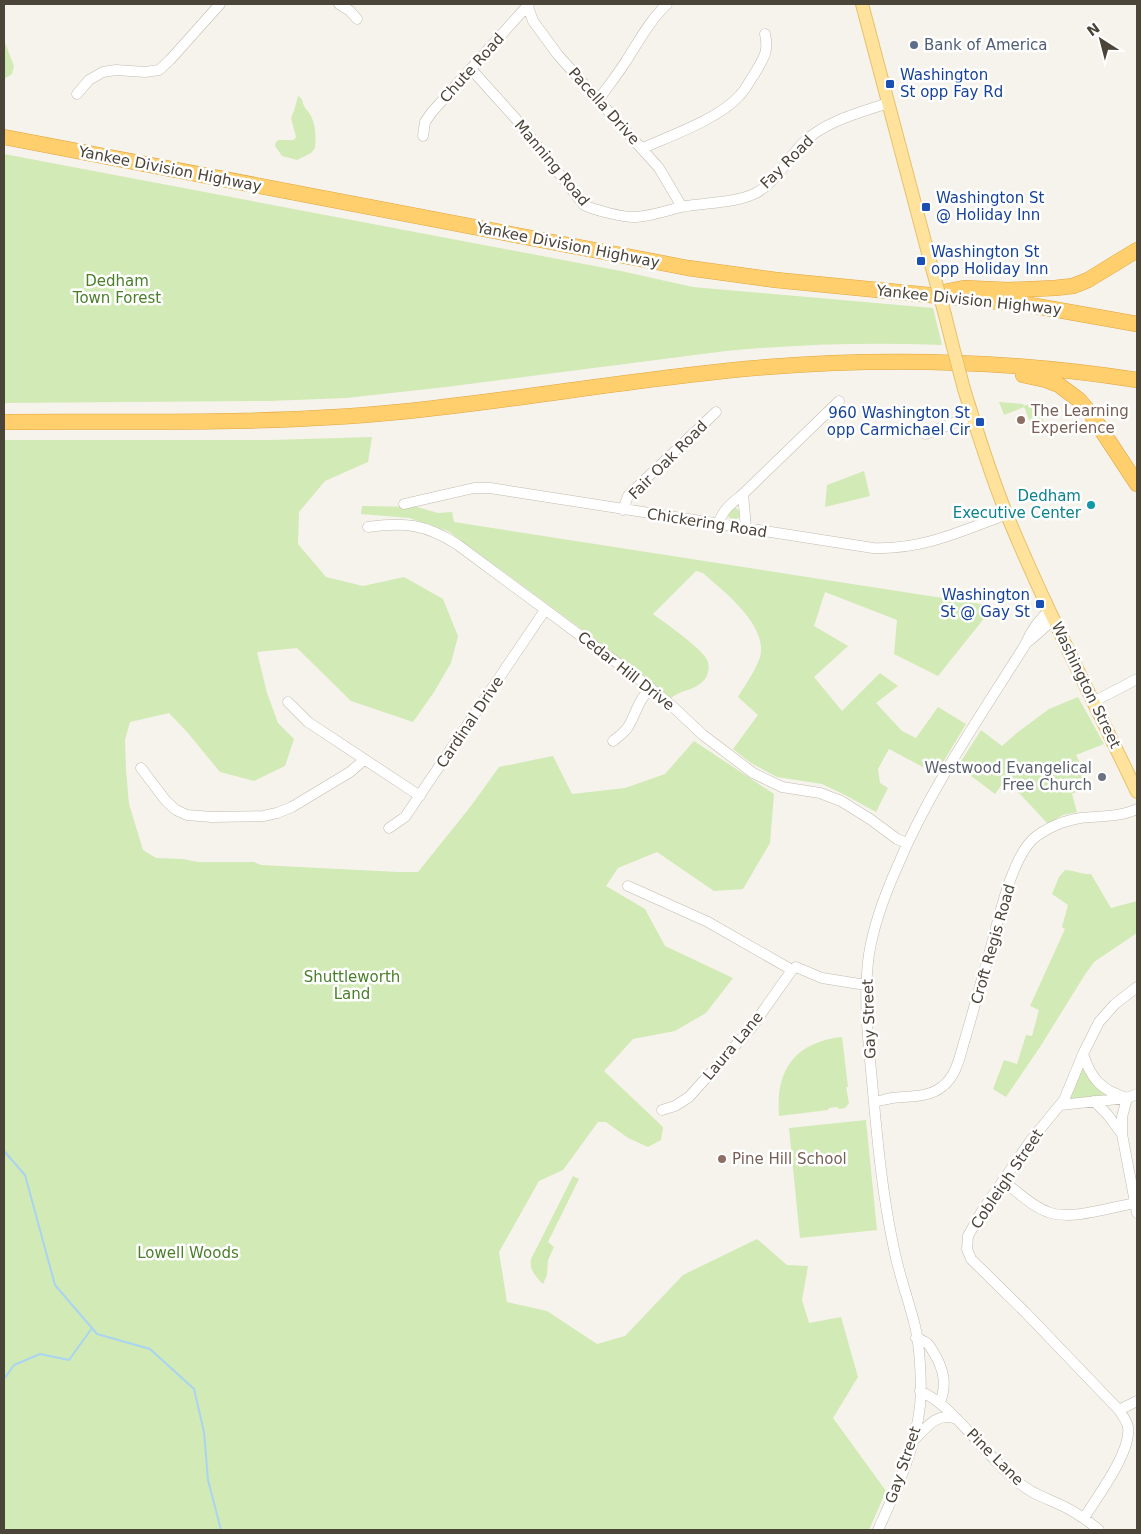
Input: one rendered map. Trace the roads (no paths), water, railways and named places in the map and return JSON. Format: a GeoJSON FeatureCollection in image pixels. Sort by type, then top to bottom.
{"type":"FeatureCollection","features":[{"type":"Feature","properties":{"kind":"highway","name":"Yankee Division Highway"},"geometry":{"type":"LineString","coordinates":[[4,137],[688,268],[776,280],[1030,305],[1137,324]]}},
{"type":"Feature","properties":{"kind":"highway"},"geometry":{"type":"LineString","coordinates":[[926,295],[964,288],[1008,290],[1073,286],[1088,280],[1137,250]]}},
{"type":"Feature","properties":{"kind":"highway"},"geometry":{"type":"LineString","coordinates":[[4,422],[220,421],[330,418],[423,410],[772,366],[887,362],[990,365],[1072,371],[1137,380]]}},
{"type":"Feature","properties":{"kind":"highway"},"geometry":{"type":"LineString","coordinates":[[990,365],[1046,380],[1070,392],[1087,409],[1137,484]]}},
{"type":"Feature","properties":{"kind":"main road","name":"Washington Street"},"geometry":{"type":"LineString","coordinates":[[862,4],[964,389],[989,468],[1035,580],[1137,792]]}},
{"type":"Feature","properties":{"kind":"street"},"geometry":{"type":"LineString","coordinates":[[77,94],[93,77],[108,70],[145,72],[159,70],[220,4]]}},
{"type":"Feature","properties":{"kind":"street"},"geometry":{"type":"LineString","coordinates":[[339,4],[350,11],[357,19]]}},
{"type":"Feature","properties":{"kind":"street"},"geometry":{"type":"LineString","coordinates":[[599,99],[645,29],[657,13],[667,4]]}},
{"type":"Feature","properties":{"kind":"street","name":"Pacella Drive"},"geometry":{"type":"LineString","coordinates":[[528,5],[533,21],[558,55],[643,148],[659,168],[682,207]]}},
{"type":"Feature","properties":{"kind":"street","name":"Chute Road"},"geometry":{"type":"LineString","coordinates":[[423,136],[425,122],[432,112],[528,5]]}},
{"type":"Feature","properties":{"kind":"street"},"geometry":{"type":"LineString","coordinates":[[643,148],[707,119],[729,105],[740,95],[765,57],[768,46],[765,34]]}},
{"type":"Feature","properties":{"kind":"street","name":"Manning Road"},"geometry":{"type":"LineString","coordinates":[[471,69],[516,119],[584,205],[591,209],[635,217],[682,207]]}},
{"type":"Feature","properties":{"kind":"street","name":"Fay Road"},"geometry":{"type":"LineString","coordinates":[[682,207],[738,199],[756,193],[765,186],[807,139],[822,128],[888,103]]}},
{"type":"Feature","properties":{"kind":"street"},"geometry":{"type":"LineString","coordinates":[[718,524],[722,512],[840,401]]}},
{"type":"Feature","properties":{"kind":"street","name":"Fair Oak Road"},"geometry":{"type":"LineString","coordinates":[[623,510],[628,496],[716,412]]}},
{"type":"Feature","properties":{"kind":"street"},"geometry":{"type":"LineString","coordinates":[[925,434],[972,416]]}},
{"type":"Feature","properties":{"kind":"street","name":"Chickering Road"},"geometry":{"type":"LineString","coordinates":[[404,504],[474,488],[490,488],[874,548],[900,548],[942,538],[1007,514]]}},
{"type":"Feature","properties":{"kind":"street"},"geometry":{"type":"LineString","coordinates":[[743,494],[746,528]]}},
{"type":"Feature","properties":{"kind":"street","name":"Cedar Hill Drive"},"geometry":{"type":"LineString","coordinates":[[368,527],[405,524],[441,534],[651,688],[703,735],[753,773],[782,787],[820,793],[841,801],[870,819],[892,836],[907,843]]}},
{"type":"Feature","properties":{"kind":"street","name":"Cardinal Drive"},"geometry":{"type":"LineString","coordinates":[[389,828],[405,817],[545,610]]}},
{"type":"Feature","properties":{"kind":"street","name":"Gay Street"},"geometry":{"type":"LineString","coordinates":[[878,1530],[901,1480],[915,1439],[920,1391],[916,1329],[894,1252],[887,1214],[867,1023],[866,985],[869,952],[887,890],[907,843],[929,800],[1025,645],[1032,629],[1040,618],[1052,615]]}},
{"type":"Feature","properties":{"kind":"street"},"geometry":{"type":"LineString","coordinates":[[1093,702],[1137,679]]}},
{"type":"Feature","properties":{"kind":"street"},"geometry":{"type":"LineString","coordinates":[[613,741],[628,726],[644,696],[651,688]]}},
{"type":"Feature","properties":{"kind":"street"},"geometry":{"type":"LineString","coordinates":[[288,702],[308,722],[420,796]]}},
{"type":"Feature","properties":{"kind":"street"},"geometry":{"type":"LineString","coordinates":[[141,768],[166,801],[176,810],[187,815],[212,817],[263,816],[277,814],[292,807],[350,772],[364,760]]}},
{"type":"Feature","properties":{"kind":"street","name":"Croft Regis Road"},"geometry":{"type":"LineString","coordinates":[[874,1102],[931,1093],[943,1086],[951,1077],[957,1066],[972,1016],[1006,888],[1025,848],[1035,838],[1065,822],[1080,818],[1111,816],[1137,809]]}},
{"type":"Feature","properties":{"kind":"street"},"geometry":{"type":"LineString","coordinates":[[628,886],[708,922],[792,970],[796,967],[801,968],[822,978],[866,985]]}},
{"type":"Feature","properties":{"kind":"street","name":"Laura Lane"},"geometry":{"type":"LineString","coordinates":[[662,1110],[675,1106],[689,1097],[751,1028],[792,970]]}},
{"type":"Feature","properties":{"kind":"street","name":"Cobleigh Street"},"geometry":{"type":"LineString","coordinates":[[1119,1410],[971,1259],[967,1249],[968,1236],[982,1211],[1031,1140],[1060,1105],[1083,1054],[1104,1016],[1115,1004],[1137,987]]}},
{"type":"Feature","properties":{"kind":"street"},"geometry":{"type":"LineString","coordinates":[[1083,1054],[1087,1067],[1098,1083],[1111,1092],[1127,1098]]}},
{"type":"Feature","properties":{"kind":"street"},"geometry":{"type":"LineString","coordinates":[[1060,1105],[1127,1098],[1137,1094]]}},
{"type":"Feature","properties":{"kind":"street"},"geometry":{"type":"LineString","coordinates":[[1003,1181],[1035,1205],[1048,1212],[1065,1215],[1091,1213],[1113,1207],[1136,1208],[1122,1134],[1122,1117],[1127,1098]]}},
{"type":"Feature","properties":{"kind":"street"},"geometry":{"type":"LineString","coordinates":[[1094,1101],[1107,1114],[1122,1134]]}},
{"type":"Feature","properties":{"kind":"street"},"geometry":{"type":"LineString","coordinates":[[916,1338],[928,1344],[943,1372],[944,1392],[940,1403]]}},
{"type":"Feature","properties":{"kind":"street","name":"Pine Lane"},"geometry":{"type":"LineString","coordinates":[[920,1391],[940,1403],[958,1419],[996,1461],[1019,1482],[1030,1490],[1084,1518],[1100,1530]]}},
{"type":"Feature","properties":{"kind":"street"},"geometry":{"type":"LineString","coordinates":[[1084,1518],[1108,1480],[1125,1448],[1128,1427],[1119,1410],[1137,1401]]}},
{"type":"Feature","properties":{"kind":"street"},"geometry":{"type":"LineString","coordinates":[[915,1439],[938,1418],[945,1416],[958,1419]]}},
{"type":"Feature","properties":{"kind":"waterway"},"geometry":{"type":"LineString","coordinates":[[4,1151],[25,1175],[55,1285],[97,1334],[150,1349],[194,1389],[204,1432],[208,1480],[221,1530]]}},
{"type":"Feature","properties":{"kind":"waterway"},"geometry":{"type":"LineString","coordinates":[[4,1379],[14,1365],[40,1354],[69,1360],[92,1328]]}},
{"type":"Feature","properties":{"kind":"place","name":"Bank of America"},"geometry":{"type":"Point","coordinates":[914,45]}},
{"type":"Feature","properties":{"kind":"place","name":"Washington St opp Fay Rd"},"geometry":{"type":"Point","coordinates":[890,84]}},
{"type":"Feature","properties":{"kind":"place","name":"Washington St @ Holiday Inn"},"geometry":{"type":"Point","coordinates":[926,207]}},
{"type":"Feature","properties":{"kind":"place","name":"Washington St opp Holiday Inn"},"geometry":{"type":"Point","coordinates":[921,261]}},
{"type":"Feature","properties":{"kind":"place","name":"The Learning Experience"},"geometry":{"type":"Point","coordinates":[1021,420]}},
{"type":"Feature","properties":{"kind":"place","name":"960 Washington St opp Carmichael Cir"},"geometry":{"type":"Point","coordinates":[980,422]}},
{"type":"Feature","properties":{"kind":"place","name":"Dedham Executive Center"},"geometry":{"type":"Point","coordinates":[1091,505]}},
{"type":"Feature","properties":{"kind":"place","name":"Washington St @ Gay St"},"geometry":{"type":"Point","coordinates":[1040,604]}},
{"type":"Feature","properties":{"kind":"place","name":"Westwood Evangelical Free Church"},"geometry":{"type":"Point","coordinates":[1102,777]}},
{"type":"Feature","properties":{"kind":"place","name":"Pine Hill School"},"geometry":{"type":"Point","coordinates":[722,1159]}},
{"type":"Feature","properties":{"kind":"park label","name":"Dedham Town Forest"},"geometry":{"type":"Point","coordinates":[117,290]}},
{"type":"Feature","properties":{"kind":"park label","name":"Shuttleworth Land"},"geometry":{"type":"Point","coordinates":[352,986]}},
{"type":"Feature","properties":{"kind":"park label","name":"Lowell Woods"},"geometry":{"type":"Point","coordinates":[188,1253]}}]}
